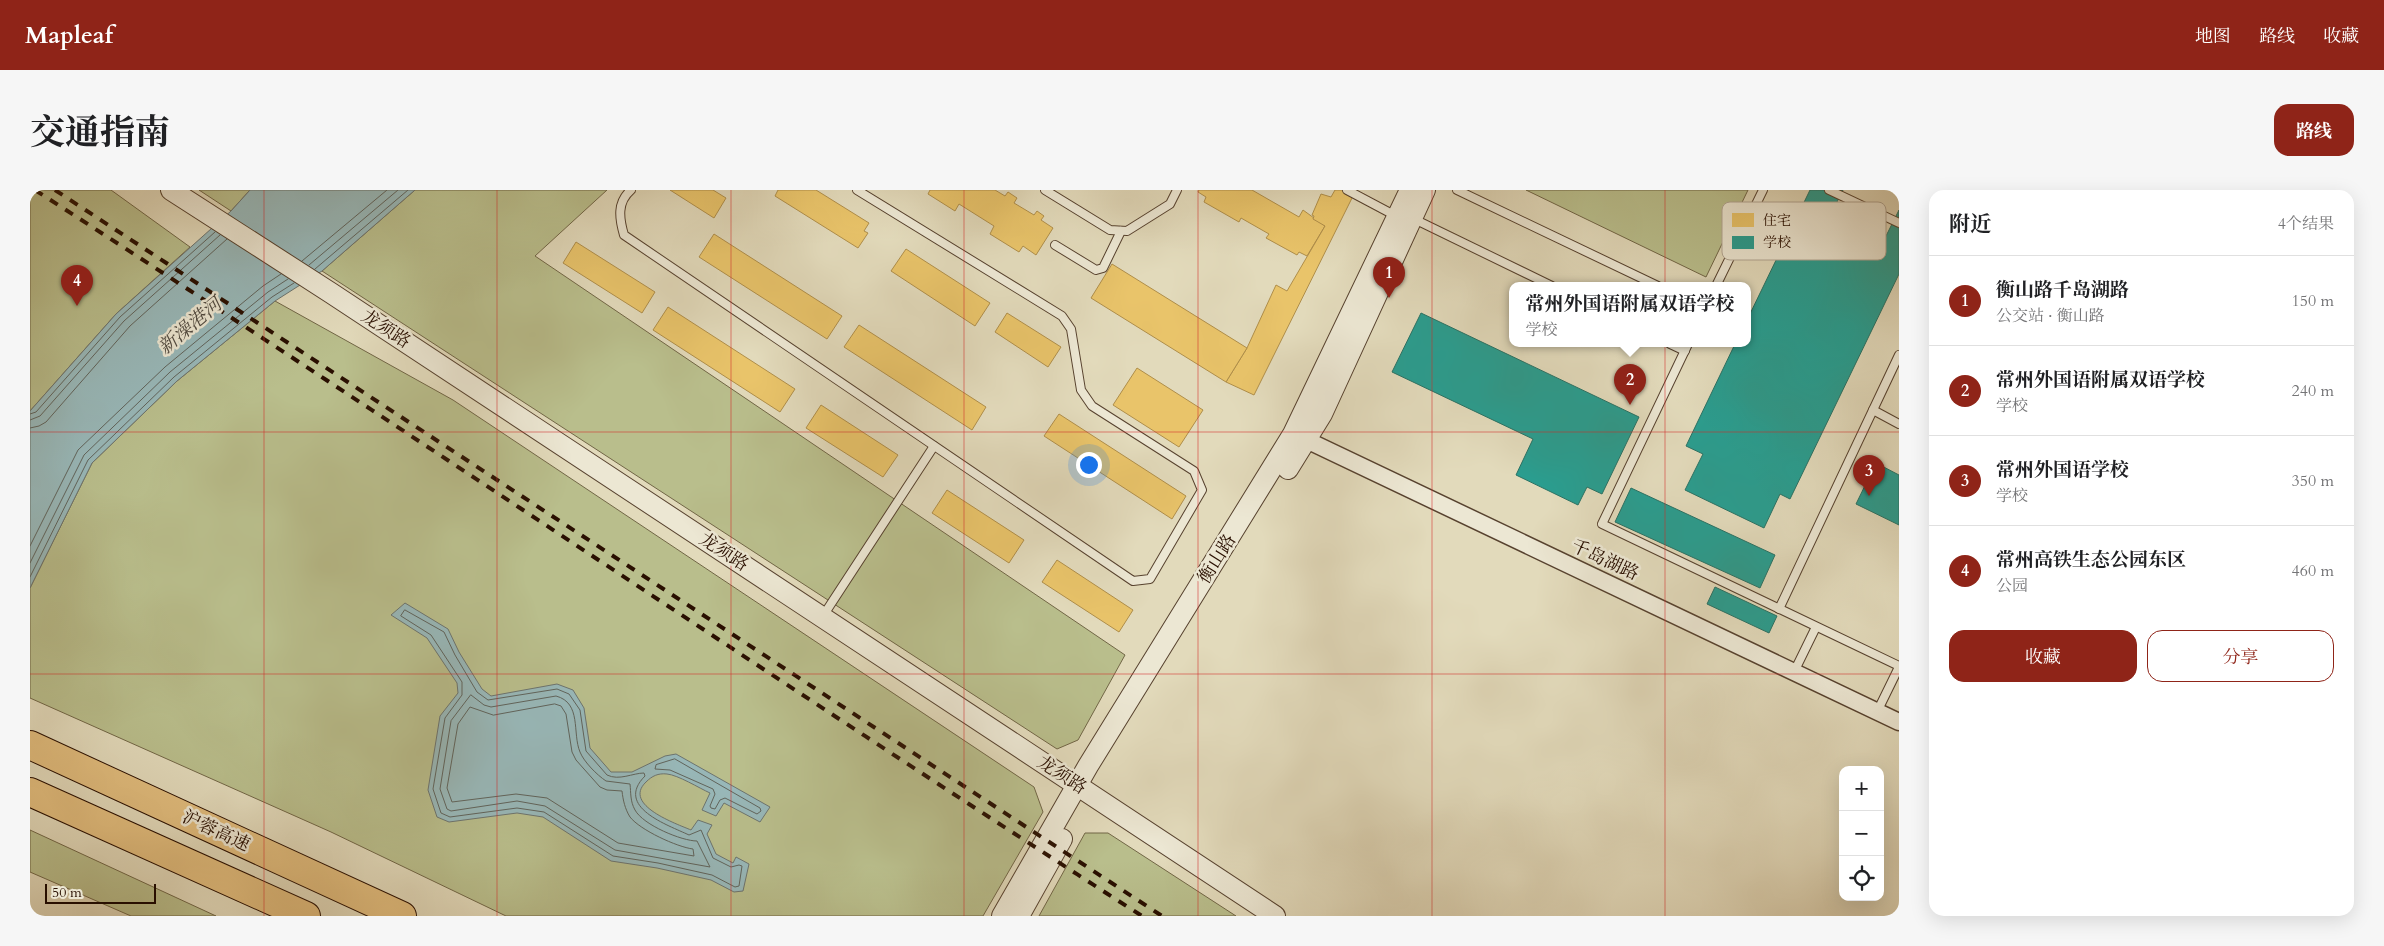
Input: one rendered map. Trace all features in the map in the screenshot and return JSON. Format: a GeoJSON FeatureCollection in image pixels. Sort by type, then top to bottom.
{"type":"FeatureCollection","features":[{"type":"Feature","properties":{"kind":"highway","name":"沪蓉高速"},"geometry":{"type":"LineString","coordinates":[[30,745],[402,916]]}},
{"type":"Feature","properties":{"kind":"highway"},"geometry":{"type":"LineString","coordinates":[[30,792],[306,916]]}},
{"type":"Feature","properties":{"kind":"street","name":"龙须路"},"geometry":{"type":"LineString","coordinates":[[172,190],[331,292],[1275,916]]}},
{"type":"Feature","properties":{"kind":"street","name":"衡山路"},"geometry":{"type":"LineString","coordinates":[[1002,916],[1083,789],[1300,437],[1322,414],[1404,217],[1410,190]]}},
{"type":"Feature","properties":{"kind":"street","name":"衡山路"},"geometry":{"type":"LineString","coordinates":[[1404,217],[1425,190]]}},
{"type":"Feature","properties":{"kind":"street","name":"千岛湖路"},"geometry":{"type":"LineString","coordinates":[[1300,437],[1899,722]]}},
{"type":"Feature","properties":{"kind":"street","name":"衡山路"},"geometry":{"type":"LineString","coordinates":[[1019,916],[1083,789]]}},
{"type":"Feature","properties":{"kind":"lane"},"geometry":{"type":"LineString","coordinates":[[631,190],[623,197],[619,219],[624,235],[1133,581],[1150,579],[1202,490],[1194,471],[1092,406],[1080,390],[1072,329],[1062,316],[857,190]]}},
{"type":"Feature","properties":{"kind":"lane"},"geometry":{"type":"LineString","coordinates":[[1045,190],[1110,230],[1121,231],[1126,231],[1170,204],[1177,190]]}},
{"type":"Feature","properties":{"kind":"lane"},"geometry":{"type":"LineString","coordinates":[[1347,190],[1543,282]]}},
{"type":"Feature","properties":{"kind":"lane"},"geometry":{"type":"LineString","coordinates":[[1456,190],[1650,282]]}},
{"type":"Feature","properties":{"kind":"lane"},"geometry":{"type":"LineString","coordinates":[[1756,202],[1762,190]]}},
{"type":"Feature","properties":{"kind":"lane"},"geometry":{"type":"LineString","coordinates":[[1829,190],[1854,202]]}},
{"type":"Feature","properties":{"kind":"lane"},"geometry":{"type":"LineString","coordinates":[[1886,217],[1899,223]]}},
{"type":"Feature","properties":{"kind":"lane"},"geometry":{"type":"LineString","coordinates":[[1055,245],[1096,270],[1103,268],[1121,231]]}},
{"type":"Feature","properties":{"kind":"lane"},"geometry":{"type":"LineString","coordinates":[[1718,282],[1728,260]]}},
{"type":"Feature","properties":{"kind":"lane"},"geometry":{"type":"LineString","coordinates":[[1687,347],[1602,524],[1899,667],[1877,712]]}},
{"type":"Feature","properties":{"kind":"lane"},"geometry":{"type":"LineString","coordinates":[[1779,609],[1899,355]]}},
{"type":"Feature","properties":{"kind":"lane"},"geometry":{"type":"LineString","coordinates":[[1873,410],[1899,424]]}},
{"type":"Feature","properties":{"kind":"lane"},"geometry":{"type":"LineString","coordinates":[[822,617],[934,446]]}},
{"type":"Feature","properties":{"kind":"lane"},"geometry":{"type":"LineString","coordinates":[[1794,672],[1816,627]]}},
{"type":"Feature","properties":{"kind":"green space"},"geometry":{"type":"Polygon","coordinates":[[[30,190],[111,190],[190,247],[116,314],[30,411],[30,190]]]}},
{"type":"Feature","properties":{"kind":"green space"},"geometry":{"type":"Polygon","coordinates":[[[199,190],[250,190],[231,211],[199,190]]]}},
{"type":"Feature","properties":{"kind":"green space"},"geometry":{"type":"Polygon","coordinates":[[[415,190],[607,190],[535,256],[1125,655],[1078,740],[1057,749],[322,271],[415,190]]]}},
{"type":"Feature","properties":{"kind":"green space"},"geometry":{"type":"Polygon","coordinates":[[[1526,190],[1748,190],[1742,202],[1722,202],[1722,244],[1706,277],[1526,190]]]}},
{"type":"Feature","properties":{"kind":"green space"},"geometry":{"type":"Polygon","coordinates":[[[275,301],[453,400],[1034,787],[1043,812],[983,916],[506,916],[331,832],[30,698],[30,588],[92,463],[177,381],[275,301]]]}},
{"type":"Feature","properties":{"kind":"green space"},"geometry":{"type":"Polygon","coordinates":[[[30,830],[216,916],[131,916],[30,872],[30,830]]]}},
{"type":"Feature","properties":{"kind":"green space"},"geometry":{"type":"Polygon","coordinates":[[[1085,833],[1108,833],[1236,916],[1039,916],[1085,833]]]}},
{"type":"Feature","properties":{"kind":"water","name":"新澡港河"},"geometry":{"type":"Polygon","coordinates":[[[250,190],[415,190],[322,271],[275,301],[177,381],[92,463],[30,588],[30,411],[116,314],[231,211],[250,190]]]}},
{"type":"Feature","properties":{"kind":"water"},"geometry":{"type":"Polygon","coordinates":[[[405,603],[448,629],[459,652],[482,689],[491,696],[557,684],[573,690],[584,708],[590,748],[611,772],[632,772],[665,756],[676,754],[770,807],[760,822],[724,803],[716,816],[702,810],[710,793],[683,779],[667,774],[653,777],[640,790],[641,798],[646,806],[664,818],[691,830],[698,820],[712,825],[707,834],[716,854],[733,863],[736,857],[749,864],[743,891],[734,892],[711,880],[657,868],[611,861],[543,817],[517,813],[449,822],[437,817],[428,790],[440,716],[458,693],[457,683],[427,638],[391,615],[405,603]]]}},
{"type":"Feature","properties":{"kind":"building: 住宅"},"geometry":{"type":"Polygon","coordinates":[[[670,190],[713,190],[726,198],[714,218],[670,190]]]}},
{"type":"Feature","properties":{"kind":"building: 住宅"},"geometry":{"type":"Polygon","coordinates":[[[778,190],[816,190],[869,223],[864,231],[868,233],[858,248],[775,196],[778,190]]]}},
{"type":"Feature","properties":{"kind":"building: 住宅"},"geometry":{"type":"Polygon","coordinates":[[[930,190],[995,190],[1005,196],[1008,192],[1017,198],[1014,203],[1034,215],[1037,211],[1044,216],[1041,220],[1053,228],[1036,255],[1023,246],[1019,252],[990,234],[994,226],[959,204],[955,211],[928,194],[930,190]]]}},
{"type":"Feature","properties":{"kind":"building: 住宅"},"geometry":{"type":"Polygon","coordinates":[[[1199,190],[1252,190],[1299,217],[1303,210],[1325,226],[1307,256],[1299,252],[1297,255],[1266,238],[1269,234],[1241,218],[1239,222],[1204,202],[1206,197],[1198,192],[1199,190]]]}},
{"type":"Feature","properties":{"kind":"building: 住宅"},"geometry":{"type":"Polygon","coordinates":[[[1335,190],[1356,190],[1254,395],[1226,382],[1247,348],[1276,285],[1287,291],[1325,226],[1313,219],[1314,216],[1312,215],[1321,194],[1331,197],[1335,190]]]}},
{"type":"Feature","properties":{"kind":"building: 住宅"},"geometry":{"type":"Polygon","coordinates":[[[714,234],[842,316],[827,339],[699,257],[714,234]]]}},
{"type":"Feature","properties":{"kind":"building: 住宅"},"geometry":{"type":"Polygon","coordinates":[[[576,242],[655,292],[642,313],[563,263],[576,242]]]}},
{"type":"Feature","properties":{"kind":"building: 住宅"},"geometry":{"type":"Polygon","coordinates":[[[906,249],[990,303],[975,326],[891,271],[906,249]]]}},
{"type":"Feature","properties":{"kind":"building: 住宅"},"geometry":{"type":"Polygon","coordinates":[[[1112,264],[1247,348],[1226,382],[1091,298],[1112,264]]]}},
{"type":"Feature","properties":{"kind":"building: 住宅"},"geometry":{"type":"Polygon","coordinates":[[[668,307],[795,389],[780,412],[653,330],[668,307]]]}},
{"type":"Feature","properties":{"kind":"building: 住宅"},"geometry":{"type":"Polygon","coordinates":[[[1007,313],[1061,347],[1048,367],[995,332],[1007,313]]]}},
{"type":"Feature","properties":{"kind":"building: 住宅"},"geometry":{"type":"Polygon","coordinates":[[[859,325],[986,407],[972,430],[844,347],[859,325]]]}},
{"type":"Feature","properties":{"kind":"building: 住宅"},"geometry":{"type":"Polygon","coordinates":[[[1137,368],[1203,410],[1179,447],[1113,405],[1137,368]]]}},
{"type":"Feature","properties":{"kind":"building: 住宅"},"geometry":{"type":"Polygon","coordinates":[[[821,405],[898,455],[883,477],[806,428],[821,405]]]}},
{"type":"Feature","properties":{"kind":"building: 住宅"},"geometry":{"type":"Polygon","coordinates":[[[1059,414],[1186,496],[1172,519],[1044,436],[1059,414]]]}},
{"type":"Feature","properties":{"kind":"building: 住宅"},"geometry":{"type":"Polygon","coordinates":[[[947,490],[1024,540],[1009,563],[932,513],[947,490]]]}},
{"type":"Feature","properties":{"kind":"building: 住宅"},"geometry":{"type":"Polygon","coordinates":[[[1057,560],[1133,610],[1119,632],[1042,582],[1057,560]]]}},
{"type":"Feature","properties":{"kind":"building: 学校"},"geometry":{"type":"Polygon","coordinates":[[[1810,190],[1843,190],[1837,202],[1804,202],[1810,190]]]}},
{"type":"Feature","properties":{"kind":"building: 学校"},"geometry":{"type":"Polygon","coordinates":[[[1899,210],[1899,274],[1790,499],[1780,494],[1764,528],[1685,490],[1703,454],[1686,446],[1734,347],[1751,347],[1751,312],[1776,260],[1886,260],[1886,236],[1899,210]]]}},
{"type":"Feature","properties":{"kind":"building: 学校"},"geometry":{"type":"Polygon","coordinates":[[[1421,313],[1639,417],[1602,494],[1587,487],[1578,505],[1516,475],[1533,439],[1392,372],[1421,313]]]}},
{"type":"Feature","properties":{"kind":"building: 学校"},"geometry":{"type":"Polygon","coordinates":[[[1876,463],[1899,475],[1899,525],[1856,504],[1876,463]]]}},
{"type":"Feature","properties":{"kind":"building: 学校"},"geometry":{"type":"Polygon","coordinates":[[[1631,488],[1775,555],[1760,588],[1615,522],[1631,488]]]}},
{"type":"Feature","properties":{"kind":"building: 学校"},"geometry":{"type":"Polygon","coordinates":[[[1715,587],[1777,616],[1769,633],[1707,604],[1715,587]]]}},
{"type":"Feature","properties":{"kind":"railway"},"geometry":{"type":"LineString","coordinates":[[35,190],[1142,916]]}},
{"type":"Feature","properties":{"kind":"railway"},"geometry":{"type":"LineString","coordinates":[[55,190],[1162,916]]}},
{"type":"Feature","properties":{"kind":"place","name":"衡山路千岛湖路"},"geometry":{"type":"Point","coordinates":[1389,298]}},
{"type":"Feature","properties":{"kind":"place","name":"常州高铁生态公园东区"},"geometry":{"type":"Point","coordinates":[77,306]}},
{"type":"Feature","properties":{"kind":"place","name":"常州外国语附属双语学校"},"geometry":{"type":"Point","coordinates":[1630,405]}},
{"type":"Feature","properties":{"kind":"place","name":"常州外国语学校"},"geometry":{"type":"Point","coordinates":[1869,496]}}]}
